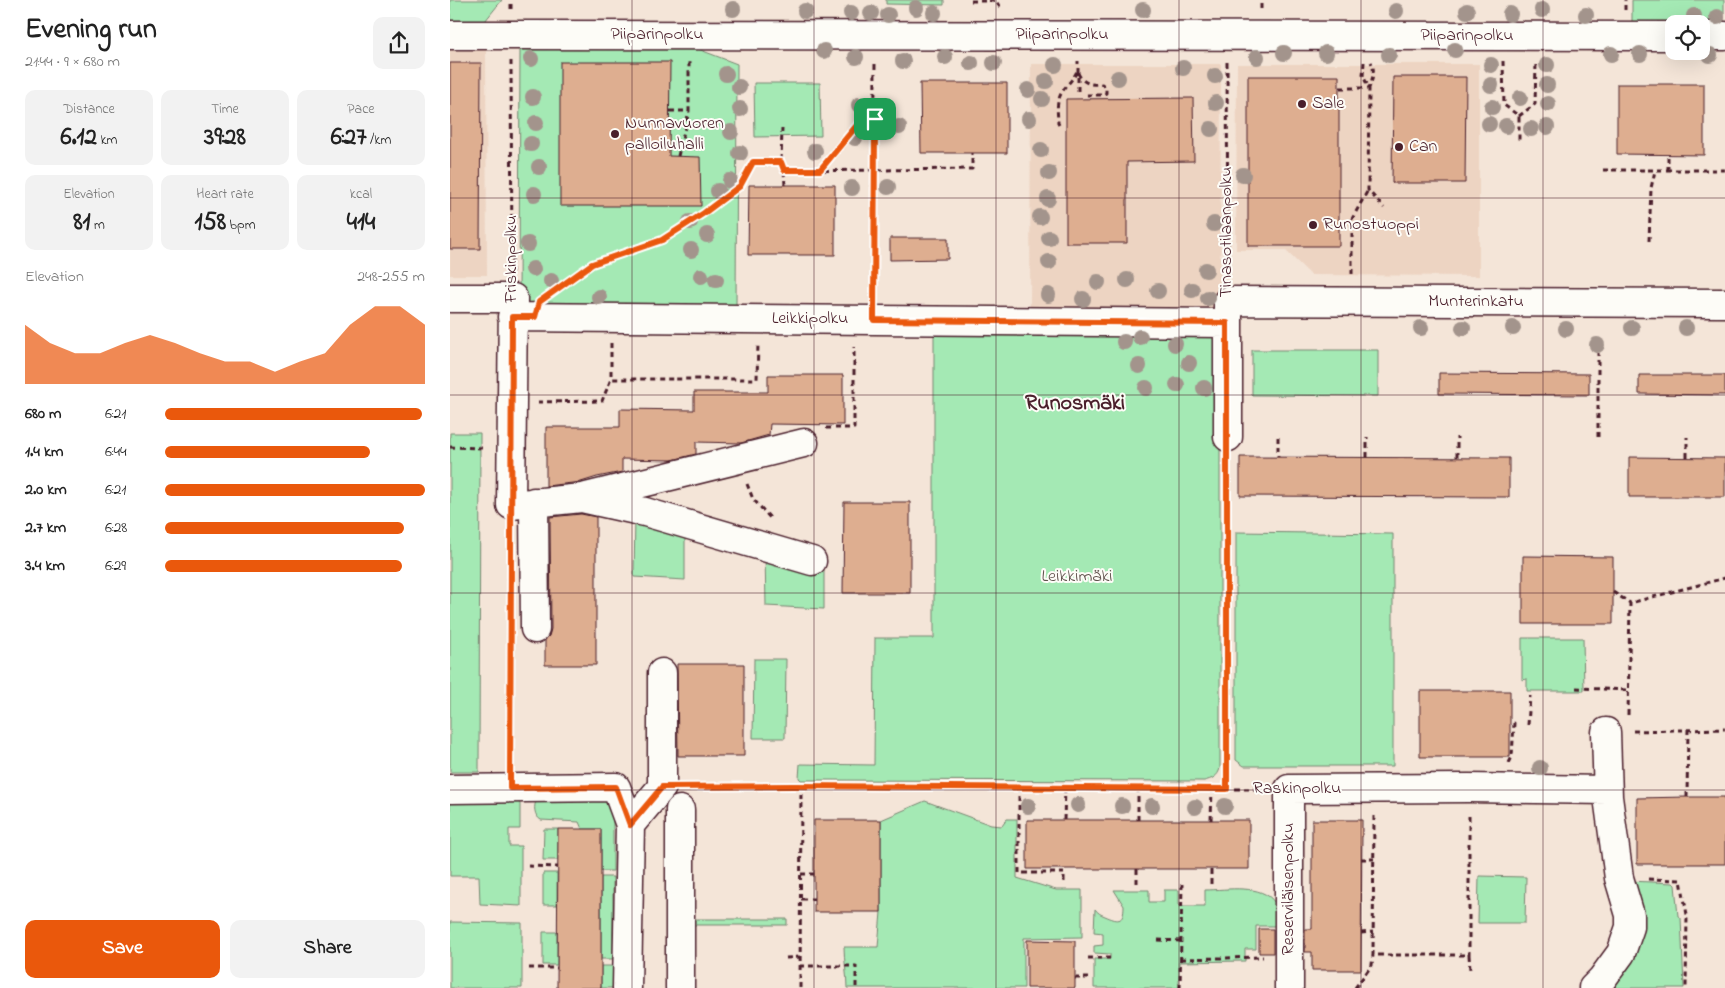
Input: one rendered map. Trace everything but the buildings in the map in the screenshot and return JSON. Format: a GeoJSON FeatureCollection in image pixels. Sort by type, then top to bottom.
{"type":"FeatureCollection","features":[{"type":"Feature","properties":{"kind":"street","name":"Piiparinpolku"},"geometry":{"type":"LineString","coordinates":[[450,35],[1665,36]]}},
{"type":"Feature","properties":{"kind":"street"},"geometry":{"type":"LineString","coordinates":[[1710,36],[1725,36]]}},
{"type":"Feature","properties":{"kind":"street","name":"Leikkipolku"},"geometry":{"type":"LineString","coordinates":[[450,298],[520,311],[611,318],[874,320],[1227,312]]}},
{"type":"Feature","properties":{"kind":"street","name":"Munterinkatu"},"geometry":{"type":"LineString","coordinates":[[1227,312],[1725,303]]}},
{"type":"Feature","properties":{"kind":"street","name":"Friskinpolku"},"geometry":{"type":"LineString","coordinates":[[520,311],[511,403],[511,448],[522,504],[523,634]]}},
{"type":"Feature","properties":{"kind":"street","name":"Tinasotilaanpolku"},"geometry":{"type":"LineString","coordinates":[[1227,312],[1228,437]]}},
{"type":"Feature","properties":{"kind":"street"},"geometry":{"type":"LineString","coordinates":[[522,504],[582,498],[804,443]]}},
{"type":"Feature","properties":{"kind":"street"},"geometry":{"type":"LineString","coordinates":[[582,498],[645,512],[812,561]]}},
{"type":"Feature","properties":{"kind":"street"},"geometry":{"type":"LineString","coordinates":[[630,825],[662,787],[662,673]]}},
{"type":"Feature","properties":{"kind":"street"},"geometry":{"type":"LineString","coordinates":[[1593,988],[1621,953],[1630,927],[1630,914],[1620,878],[1607,790],[1617,731]]}},
{"type":"Feature","properties":{"kind":"street"},"geometry":{"type":"LineString","coordinates":[[450,789],[616,787],[630,825],[627,988]]}},
{"type":"Feature","properties":{"kind":"street","name":"Raskinpolku"},"geometry":{"type":"LineString","coordinates":[[1290,790],[1469,788],[1607,790]]}},
{"type":"Feature","properties":{"kind":"street","name":"Reserviläisenpolku"},"geometry":{"type":"LineString","coordinates":[[1289,988],[1290,790]]}},
{"type":"Feature","properties":{"kind":"street"},"geometry":{"type":"LineString","coordinates":[[680,810],[680,988]]}},
{"type":"Feature","properties":{"kind":"path","name":"Friskinpolku"},"geometry":{"type":"LineString","coordinates":[[511,0],[520,311]]}},
{"type":"Feature","properties":{"kind":"path"},"geometry":{"type":"LineString","coordinates":[[971,1],[996,1],[1005,15]]}},
{"type":"Feature","properties":{"kind":"path"},"geometry":{"type":"LineString","coordinates":[[678,156],[689,111],[690,35]]}},
{"type":"Feature","properties":{"kind":"path"},"geometry":{"type":"LineString","coordinates":[[874,320],[876,35]]}},
{"type":"Feature","properties":{"kind":"path","name":"Tinasotilaanpolku"},"geometry":{"type":"LineString","coordinates":[[1227,35],[1227,312]]}},
{"type":"Feature","properties":{"kind":"path"},"geometry":{"type":"LineString","coordinates":[[1502,36],[1504,105],[1518,116],[1519,142]]}},
{"type":"Feature","properties":{"kind":"path"},"geometry":{"type":"LineString","coordinates":[[1518,116],[1535,104],[1536,36]]}},
{"type":"Feature","properties":{"kind":"path"},"geometry":{"type":"LineString","coordinates":[[1363,65],[1363,76],[1369,88]]}},
{"type":"Feature","properties":{"kind":"path"},"geometry":{"type":"LineString","coordinates":[[1352,277],[1352,219],[1368,190],[1369,88],[1374,76],[1373,65]]}},
{"type":"Feature","properties":{"kind":"path"},"geometry":{"type":"LineString","coordinates":[[1059,125],[1059,97],[1074,77],[1078,68]]}},
{"type":"Feature","properties":{"kind":"path"},"geometry":{"type":"LineString","coordinates":[[1078,73],[1082,80],[1088,84],[1102,84],[1106,88],[1104,96],[1086,95]]}},
{"type":"Feature","properties":{"kind":"path"},"geometry":{"type":"LineString","coordinates":[[1340,88],[1369,88]]}},
{"type":"Feature","properties":{"kind":"path"},"geometry":{"type":"LineString","coordinates":[[670,111],[689,111]]}},
{"type":"Feature","properties":{"kind":"path"},"geometry":{"type":"LineString","coordinates":[[820,170],[863,118],[875,119]]}},
{"type":"Feature","properties":{"kind":"path"},"geometry":{"type":"LineString","coordinates":[[782,128],[781,162],[784,170],[785,185]]}},
{"type":"Feature","properties":{"kind":"path"},"geometry":{"type":"LineString","coordinates":[[784,170],[972,169],[972,153]]}},
{"type":"Feature","properties":{"kind":"path"},"geometry":{"type":"LineString","coordinates":[[1668,154],[1668,171]]}},
{"type":"Feature","properties":{"kind":"path"},"geometry":{"type":"LineString","coordinates":[[520,311],[539,302],[592,264],[662,240],[704,213],[740,186],[753,162],[781,162]]}},
{"type":"Feature","properties":{"kind":"path"},"geometry":{"type":"LineString","coordinates":[[1603,170],[1725,170]]}},
{"type":"Feature","properties":{"kind":"path"},"geometry":{"type":"LineString","coordinates":[[1649,241],[1651,188],[1655,171]]}},
{"type":"Feature","properties":{"kind":"path"},"geometry":{"type":"LineString","coordinates":[[1368,190],[1384,208]]}},
{"type":"Feature","properties":{"kind":"path"},"geometry":{"type":"LineString","coordinates":[[511,403],[602,401],[611,379],[611,318]]}},
{"type":"Feature","properties":{"kind":"path"},"geometry":{"type":"LineString","coordinates":[[611,379],[758,378],[758,319]]}},
{"type":"Feature","properties":{"kind":"path"},"geometry":{"type":"LineString","coordinates":[[1598,353],[1598,437]]}},
{"type":"Feature","properties":{"kind":"path"},"geometry":{"type":"LineString","coordinates":[[804,443],[805,429],[854,428],[854,372]]}},
{"type":"Feature","properties":{"kind":"path"},"geometry":{"type":"LineString","coordinates":[[1227,789],[1228,437]]}},
{"type":"Feature","properties":{"kind":"path"},"geometry":{"type":"LineString","coordinates":[[1278,437],[1278,457]]}},
{"type":"Feature","properties":{"kind":"path"},"geometry":{"type":"LineString","coordinates":[[1366,457],[1367,437]]}},
{"type":"Feature","properties":{"kind":"path"},"geometry":{"type":"LineString","coordinates":[[1456,457],[1457,437]]}},
{"type":"Feature","properties":{"kind":"path"},"geometry":{"type":"LineString","coordinates":[[1687,437],[1687,458]]}},
{"type":"Feature","properties":{"kind":"path"},"geometry":{"type":"LineString","coordinates":[[450,447],[511,448]]}},
{"type":"Feature","properties":{"kind":"path"},"geometry":{"type":"LineString","coordinates":[[738,459],[753,498],[772,521],[767,547]]}},
{"type":"Feature","properties":{"kind":"path"},"geometry":{"type":"LineString","coordinates":[[1613,592],[1630,603],[1725,578]]}},
{"type":"Feature","properties":{"kind":"path"},"geometry":{"type":"LineString","coordinates":[[1630,603],[1629,690],[1617,731],[1725,729]]}},
{"type":"Feature","properties":{"kind":"path"},"geometry":{"type":"LineString","coordinates":[[510,788],[523,634]]}},
{"type":"Feature","properties":{"kind":"path"},"geometry":{"type":"LineString","coordinates":[[1576,688],[1629,690]]}},
{"type":"Feature","properties":{"kind":"path"},"geometry":{"type":"LineString","coordinates":[[1528,725],[1530,696]]}},
{"type":"Feature","properties":{"kind":"path"},"geometry":{"type":"LineString","coordinates":[[1498,789],[1512,756],[1514,723],[1510,723]]}},
{"type":"Feature","properties":{"kind":"path"},"geometry":{"type":"LineString","coordinates":[[1687,797],[1688,730]]}},
{"type":"Feature","properties":{"kind":"path"},"geometry":{"type":"LineString","coordinates":[[800,988],[801,786]]}},
{"type":"Feature","properties":{"kind":"path","name":"Raskinpolku"},"geometry":{"type":"LineString","coordinates":[[662,787],[1019,787],[1290,790]]}},
{"type":"Feature","properties":{"kind":"path"},"geometry":{"type":"LineString","coordinates":[[1019,787],[1019,874],[1064,871],[1064,883]]}},
{"type":"Feature","properties":{"kind":"path"},"geometry":{"type":"LineString","coordinates":[[1064,820],[1065,788]]}},
{"type":"Feature","properties":{"kind":"path"},"geometry":{"type":"LineString","coordinates":[[1138,788],[1138,820]]}},
{"type":"Feature","properties":{"kind":"path"},"geometry":{"type":"LineString","coordinates":[[1355,988],[1372,965],[1373,955],[1375,788]]}},
{"type":"Feature","properties":{"kind":"path"},"geometry":{"type":"LineString","coordinates":[[1469,788],[1468,955],[1470,970]]}},
{"type":"Feature","properties":{"kind":"path"},"geometry":{"type":"LineString","coordinates":[[1211,820],[1212,789]]}},
{"type":"Feature","properties":{"kind":"path"},"geometry":{"type":"LineString","coordinates":[[1361,859],[1374,859]]}},
{"type":"Feature","properties":{"kind":"path"},"geometry":{"type":"LineString","coordinates":[[528,866],[558,867]]}},
{"type":"Feature","properties":{"kind":"path"},"geometry":{"type":"LineString","coordinates":[[1137,869],[1137,883]]}},
{"type":"Feature","properties":{"kind":"path"},"geometry":{"type":"LineString","coordinates":[[1211,869],[1211,884]]}},
{"type":"Feature","properties":{"kind":"path"},"geometry":{"type":"LineString","coordinates":[[801,874],[814,874]]}},
{"type":"Feature","properties":{"kind":"path"},"geometry":{"type":"LineString","coordinates":[[1620,878],[1681,880],[1686,915],[1686,988]]}},
{"type":"Feature","properties":{"kind":"path"},"geometry":{"type":"LineString","coordinates":[[1180,988],[1182,883]]}},
{"type":"Feature","properties":{"kind":"path"},"geometry":{"type":"LineString","coordinates":[[801,899],[814,899]]}},
{"type":"Feature","properties":{"kind":"path"},"geometry":{"type":"LineString","coordinates":[[1361,933],[1373,932]]}},
{"type":"Feature","properties":{"kind":"path"},"geometry":{"type":"LineString","coordinates":[[1158,940],[1181,940]]}},
{"type":"Feature","properties":{"kind":"path"},"geometry":{"type":"LineString","coordinates":[[1373,955],[1468,955]]}},
{"type":"Feature","properties":{"kind":"path"},"geometry":{"type":"LineString","coordinates":[[1181,958],[1289,956]]}},
{"type":"Feature","properties":{"kind":"path"},"geometry":{"type":"LineString","coordinates":[[786,958],[800,957]]}},
{"type":"Feature","properties":{"kind":"path"},"geometry":{"type":"LineString","coordinates":[[1088,958],[1110,958]]}},
{"type":"Feature","properties":{"kind":"path"},"geometry":{"type":"LineString","coordinates":[[800,966],[856,966],[856,988]]}},
{"type":"Feature","properties":{"kind":"path"},"geometry":{"type":"LineString","coordinates":[[529,968],[557,968]]}},
{"type":"Feature","properties":{"kind":"path"},"geometry":{"type":"LineString","coordinates":[[1075,978],[1088,978]]}},
{"type":"Feature","properties":{"kind":"shaded area"},"geometry":{"type":"Polygon","coordinates":[[[450,46],[486,46],[487,275],[450,275],[450,46]]]}},
{"type":"Feature","properties":{"kind":"shaded area"},"geometry":{"type":"Polygon","coordinates":[[[1031,64],[1221,64],[1220,303],[1215,310],[1030,311],[1031,64]]]}},
{"type":"Feature","properties":{"kind":"shaded area"},"geometry":{"type":"Polygon","coordinates":[[[1237,64],[1479,64],[1479,276],[1311,275],[1285,250],[1236,250],[1237,64]]]}},
{"type":"Feature","properties":{"kind":"green space"},"geometry":{"type":"Polygon","coordinates":[[[450,0],[502,0],[485,21],[450,21],[450,0]]]}},
{"type":"Feature","properties":{"kind":"green space"},"geometry":{"type":"Polygon","coordinates":[[[886,0],[944,0],[944,5],[886,4],[886,0]]]}},
{"type":"Feature","properties":{"kind":"green space"},"geometry":{"type":"Polygon","coordinates":[[[1632,0],[1724,0],[1724,23],[1710,23],[1710,15],[1665,15],[1665,23],[1632,23],[1632,0]]]}},
{"type":"Feature","properties":{"kind":"green space"},"geometry":{"type":"Polygon","coordinates":[[[690,46],[737,64],[736,310],[526,310],[519,302],[520,51],[522,48],[690,46]]]}},
{"type":"Feature","properties":{"kind":"green space"},"geometry":{"type":"Polygon","coordinates":[[[754,83],[820,83],[821,136],[755,137],[754,83]]]}},
{"type":"Feature","properties":{"kind":"green space","name":"Leikkimäki"},"geometry":{"type":"Polygon","coordinates":[[[934,327],[1220,335],[1220,768],[1218,774],[1214,777],[1204,781],[801,780],[799,778],[800,764],[874,765],[875,638],[934,638],[934,327]]]}},
{"type":"Feature","properties":{"kind":"green space"},"geometry":{"type":"Polygon","coordinates":[[[1252,350],[1378,350],[1378,396],[1252,395],[1252,350]]]}},
{"type":"Feature","properties":{"kind":"green space"},"geometry":{"type":"Polygon","coordinates":[[[450,433],[480,433],[479,772],[450,772],[450,433]]]}},
{"type":"Feature","properties":{"kind":"green space"},"geometry":{"type":"Polygon","coordinates":[[[635,518],[685,529],[685,580],[634,577],[635,518]]]}},
{"type":"Feature","properties":{"kind":"green space"},"geometry":{"type":"Polygon","coordinates":[[[1236,532],[1393,534],[1393,766],[1244,766],[1236,760],[1236,532]]]}},
{"type":"Feature","properties":{"kind":"green space"},"geometry":{"type":"Polygon","coordinates":[[[765,554],[824,570],[824,609],[766,606],[765,554]]]}},
{"type":"Feature","properties":{"kind":"green space"},"geometry":{"type":"Polygon","coordinates":[[[1522,638],[1583,638],[1584,691],[1527,691],[1527,679],[1522,680],[1522,638]]]}},
{"type":"Feature","properties":{"kind":"green space"},"geometry":{"type":"Polygon","coordinates":[[[754,659],[786,659],[785,738],[753,738],[754,659]]]}},
{"type":"Feature","properties":{"kind":"green space"},"geometry":{"type":"Polygon","coordinates":[[[450,796],[518,800],[520,804],[520,829],[509,829],[509,846],[521,846],[521,906],[480,904],[479,876],[450,876],[450,796]]]}},
{"type":"Feature","properties":{"kind":"green space"},"geometry":{"type":"Polygon","coordinates":[[[613,796],[613,871],[601,871],[601,829],[582,829],[579,822],[541,820],[535,811],[537,799],[613,796]]]}},
{"type":"Feature","properties":{"kind":"green space"},"geometry":{"type":"Polygon","coordinates":[[[925,801],[991,825],[1002,826],[1007,819],[1017,819],[1017,878],[1056,890],[1082,890],[1082,937],[1024,938],[1024,988],[847,988],[844,947],[878,947],[881,912],[881,820],[925,801]]]}},
{"type":"Feature","properties":{"kind":"green space"},"geometry":{"type":"Polygon","coordinates":[[[544,829],[558,829],[558,860],[543,860],[544,829]]]}},
{"type":"Feature","properties":{"kind":"green space"},"geometry":{"type":"Polygon","coordinates":[[[543,873],[557,873],[557,905],[543,905],[543,873]]]}},
{"type":"Feature","properties":{"kind":"green space"},"geometry":{"type":"Polygon","coordinates":[[[1479,876],[1526,877],[1525,923],[1478,923],[1479,876]]]}},
{"type":"Feature","properties":{"kind":"green space"},"geometry":{"type":"Polygon","coordinates":[[[601,877],[613,877],[613,959],[601,959],[601,877]]]}},
{"type":"Feature","properties":{"kind":"green space"},"geometry":{"type":"Polygon","coordinates":[[[1629,881],[1673,883],[1675,885],[1678,916],[1681,918],[1684,988],[1605,988],[1629,881]]]}},
{"type":"Feature","properties":{"kind":"green space"},"geometry":{"type":"Polygon","coordinates":[[[1114,890],[1149,890],[1149,902],[1164,902],[1164,890],[1179,890],[1179,906],[1205,906],[1205,890],[1253,890],[1269,897],[1275,903],[1280,926],[1256,926],[1256,949],[1245,949],[1245,961],[1179,962],[1179,988],[1094,988],[1094,959],[1110,959],[1110,954],[1094,953],[1094,946],[1103,945],[1103,933],[1094,932],[1095,909],[1099,913],[1116,920],[1123,916],[1124,906],[1114,890]]]}},
{"type":"Feature","properties":{"kind":"green space"},"geometry":{"type":"Polygon","coordinates":[[[691,919],[787,919],[787,925],[691,925],[691,919]]]}},
{"type":"Feature","properties":{"kind":"green space"},"geometry":{"type":"Polygon","coordinates":[[[450,922],[522,923],[522,988],[450,988],[450,922]]]}},
{"type":"Feature","properties":{"kind":"green space"},"geometry":{"type":"Polygon","coordinates":[[[543,932],[557,932],[557,965],[543,965],[543,932]]]}},
{"type":"Feature","properties":{"kind":"green space"},"geometry":{"type":"Polygon","coordinates":[[[601,966],[613,966],[613,988],[601,988],[601,966]]]}},
{"type":"Feature","properties":{"kind":"place","name":"Sale"},"geometry":{"type":"Point","coordinates":[1302,104]}},
{"type":"Feature","properties":{"kind":"place","name":"Nunnavuoren palloiluhalli"},"geometry":{"type":"Point","coordinates":[615,134]}},
{"type":"Feature","properties":{"kind":"place","name":"Can"},"geometry":{"type":"Point","coordinates":[1399,147]}},
{"type":"Feature","properties":{"kind":"place","name":"Runostuoppi"},"geometry":{"type":"Point","coordinates":[1313,225]}},
{"type":"Feature","properties":{"kind":"district","name":"Runosmäki"},"geometry":{"type":"Point","coordinates":[1075,404]}},
{"type":"Feature","properties":{"kind":"route"},"geometry":{"type":"LineString","coordinates":[[863,118],[875,119],[874,320],[1227,323],[1227,789],[662,787],[630,825],[616,787],[510,788],[512,317],[535,317],[539,302],[592,264],[662,240],[704,213],[740,186],[753,162],[781,162],[784,170],[820,170],[863,118]]}}]}
